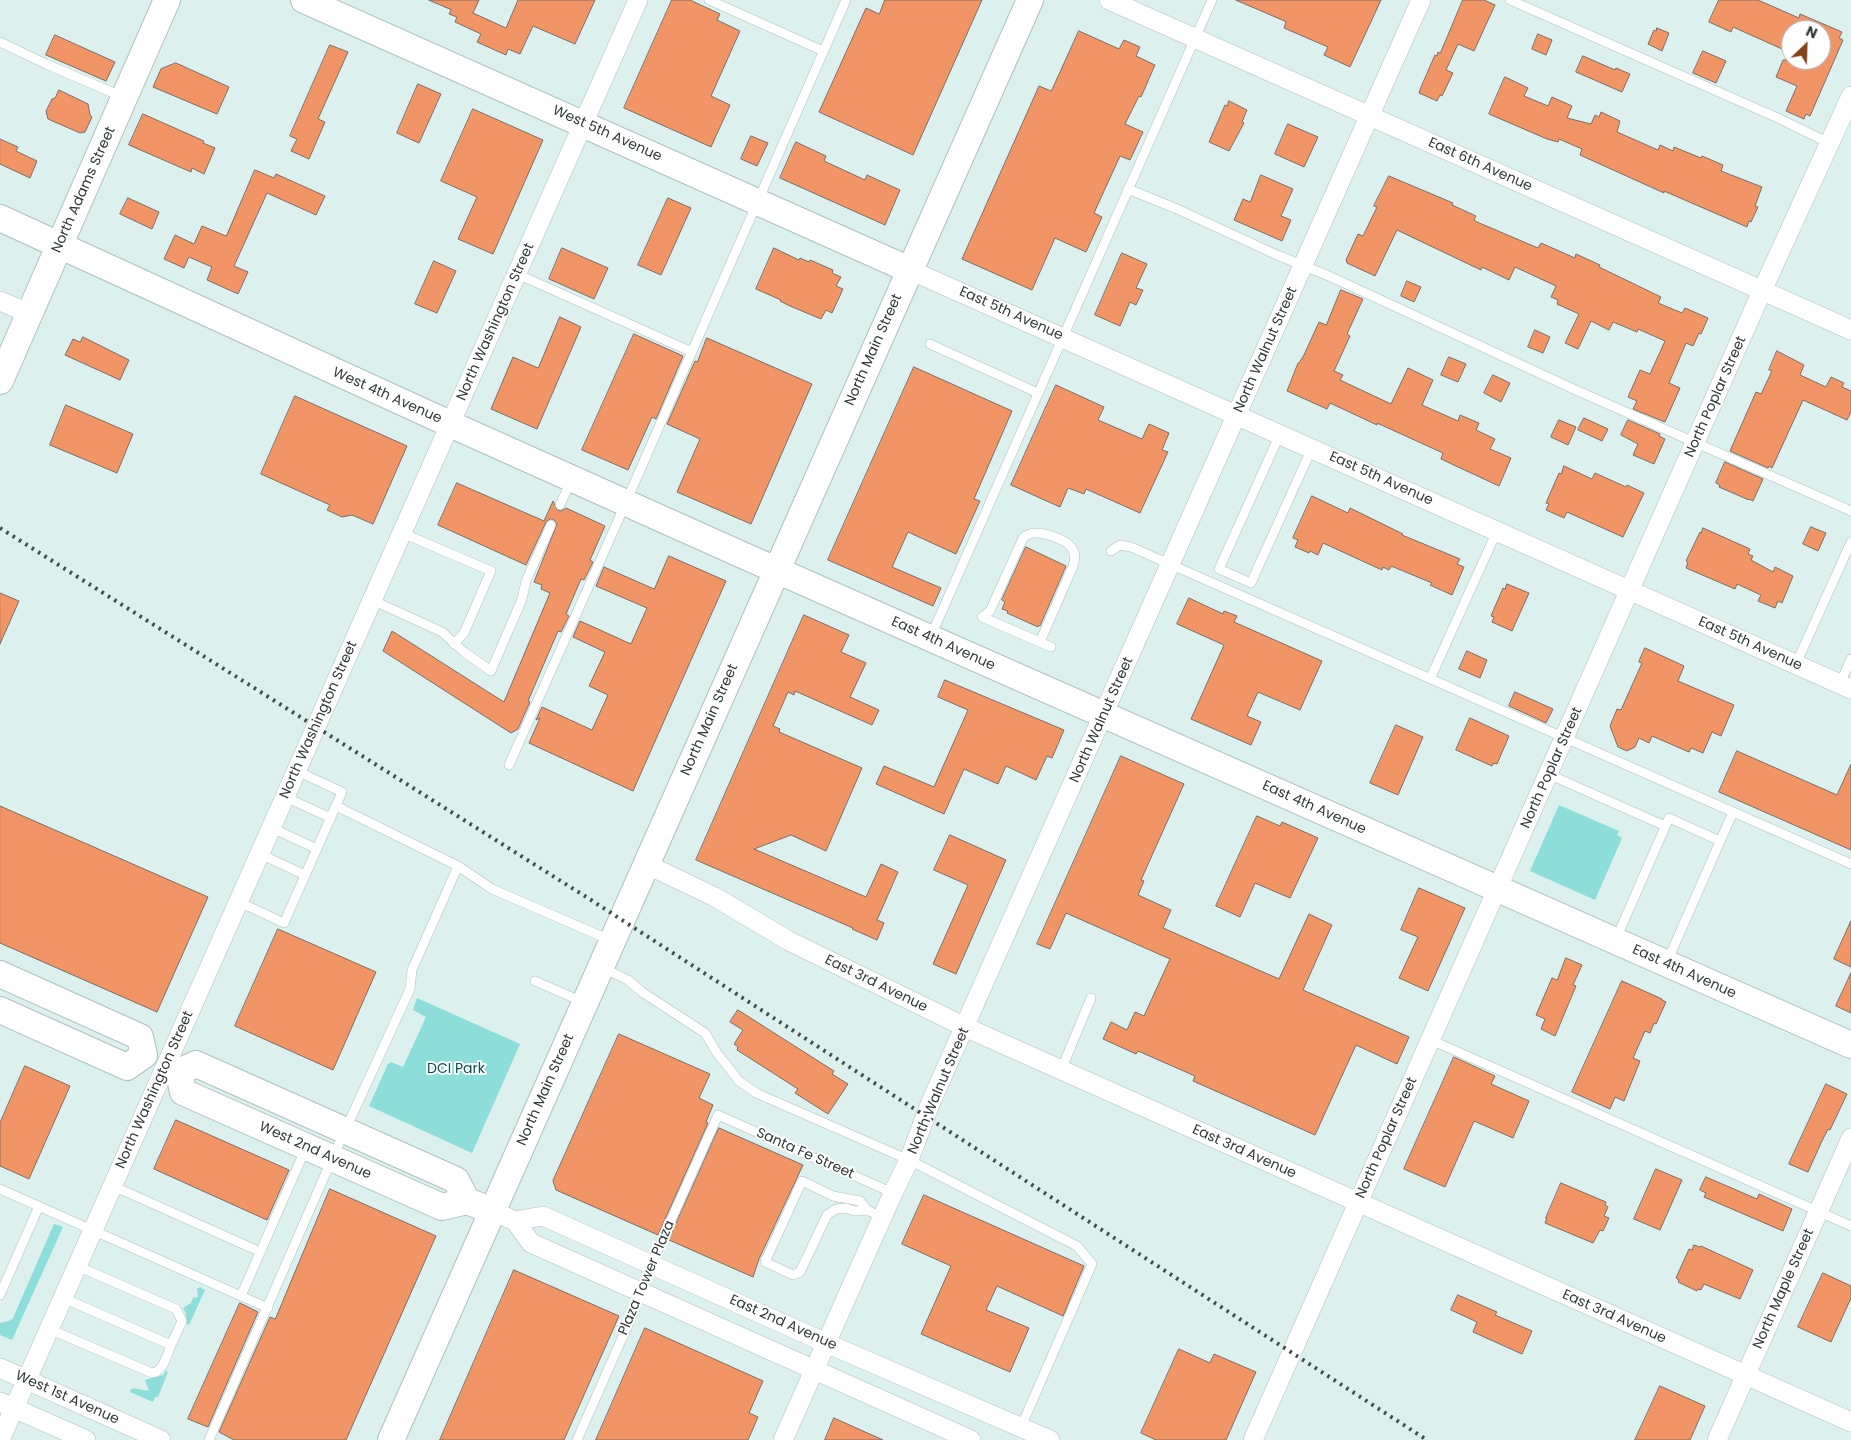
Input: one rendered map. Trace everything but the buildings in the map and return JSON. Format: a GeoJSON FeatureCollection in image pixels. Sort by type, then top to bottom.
{"type":"FeatureCollection","features":[{"type":"Feature","properties":{"kind":"main road","name":"North Adams Street"},"geometry":{"type":"LineString","coordinates":[[0,380],[167,0]]}},
{"type":"Feature","properties":{"kind":"main road","name":"West 5th Avenue"},"geometry":{"type":"LineString","coordinates":[[304,0],[910,270]]}},
{"type":"Feature","properties":{"kind":"main road","name":"North Main Street"},"geometry":{"type":"LineString","coordinates":[[391,1440],[504,1216],[585,1003],[1030,0]]}},
{"type":"Feature","properties":{"kind":"main road","name":"West 4th Avenue"},"geometry":{"type":"LineString","coordinates":[[0,218],[450,424],[776,570]]}},
{"type":"Feature","properties":{"kind":"main road","name":"East 4th Avenue"},"geometry":{"type":"LineString","coordinates":[[776,570],[1851,1045]]}},
{"type":"Feature","properties":{"kind":"main road","name":"West 2nd Avenue"},"geometry":{"type":"LineString","coordinates":[[0,974],[140,1037],[183,1092],[442,1208],[467,1201]]}},
{"type":"Feature","properties":{"kind":"main road"},"geometry":{"type":"LineString","coordinates":[[0,1010],[127,1066],[196,1064],[456,1180],[467,1201],[504,1216]]}},
{"type":"Feature","properties":{"kind":"street","name":"North Washington Street"},"geometry":{"type":"LineString","coordinates":[[0,1440],[7,1405],[27,1379],[113,1186],[163,1064],[239,902],[638,0]]}},
{"type":"Feature","properties":{"kind":"street","name":"East 6th Avenue"},"geometry":{"type":"LineString","coordinates":[[1108,0],[1851,330]]}},
{"type":"Feature","properties":{"kind":"street","name":"North Walnut Street"},"geometry":{"type":"LineString","coordinates":[[783,1440],[826,1342],[874,1213],[893,1193],[909,1160],[930,1104],[1105,715],[1421,0]]}},
{"type":"Feature","properties":{"kind":"street","name":"North Poplar Street"},"geometry":{"type":"LineString","coordinates":[[1253,1440],[1762,292],[1851,96]]}},
{"type":"Feature","properties":{"kind":"street","name":"East 5th Avenue"},"geometry":{"type":"LineString","coordinates":[[910,270],[1845,686]]}},
{"type":"Feature","properties":{"kind":"street"},"geometry":{"type":"LineString","coordinates":[[0,301],[30,314]]}},
{"type":"Feature","properties":{"kind":"street","name":"East 3rd Avenue"},"geometry":{"type":"LineString","coordinates":[[646,864],[715,898],[789,941],[965,1028],[1851,1422]]}},
{"type":"Feature","properties":{"kind":"street","name":"North Maple Street"},"geometry":{"type":"LineString","coordinates":[[1717,1440],[1851,1138]]}},
{"type":"Feature","properties":{"kind":"street"},"geometry":{"type":"LineString","coordinates":[[504,1216],[532,1242],[971,1440]]}},
{"type":"Feature","properties":{"kind":"street","name":"East 2nd Avenue"},"geometry":{"type":"LineString","coordinates":[[504,1216],[543,1216],[1050,1440]]}},
{"type":"Feature","properties":{"kind":"street","name":"West 1st Avenue"},"geometry":{"type":"LineString","coordinates":[[0,1368],[162,1440]]}},
{"type":"Feature","properties":{"kind":"street"},"geometry":{"type":"LineString","coordinates":[[7,1405],[63,1435],[86,1440]]}},
{"type":"Feature","properties":{"kind":"lane"},"geometry":{"type":"LineString","coordinates":[[708,0],[823,51]]}},
{"type":"Feature","properties":{"kind":"lane"},"geometry":{"type":"LineString","coordinates":[[509,765],[846,0]]}},
{"type":"Feature","properties":{"kind":"lane"},"geometry":{"type":"LineString","coordinates":[[930,638],[1212,0]]}},
{"type":"Feature","properties":{"kind":"lane"},"geometry":{"type":"LineString","coordinates":[[1510,0],[1780,119],[1829,143]]}},
{"type":"Feature","properties":{"kind":"lane"},"geometry":{"type":"LineString","coordinates":[[0,42],[124,98]]}},
{"type":"Feature","properties":{"kind":"lane"},"geometry":{"type":"LineString","coordinates":[[1128,189],[1177,209],[1580,392],[1851,511]]}},
{"type":"Feature","properties":{"kind":"lane"},"geometry":{"type":"LineString","coordinates":[[517,274],[692,352]]}},
{"type":"Feature","properties":{"kind":"lane"},"geometry":{"type":"LineString","coordinates":[[930,344],[1038,393]]}},
{"type":"Feature","properties":{"kind":"lane"},"geometry":{"type":"LineString","coordinates":[[1280,434],[1219,569],[1251,583],[1312,448]]}},
{"type":"Feature","properties":{"kind":"lane"},"geometry":{"type":"LineString","coordinates":[[560,505],[572,478]]}},
{"type":"Feature","properties":{"kind":"lane"},"geometry":{"type":"LineString","coordinates":[[372,600],[442,632],[464,652],[491,671],[522,599],[526,581],[551,525]]}},
{"type":"Feature","properties":{"kind":"lane"},"geometry":{"type":"LineString","coordinates":[[1430,679],[1497,531]]}},
{"type":"Feature","properties":{"kind":"lane"},"geometry":{"type":"LineString","coordinates":[[402,532],[490,572],[464,633],[454,644]]}},
{"type":"Feature","properties":{"kind":"lane"},"geometry":{"type":"LineString","coordinates":[[1040,642],[1073,566],[1075,556],[1070,546],[1058,539],[1042,533],[1030,533],[1023,538],[990,611],[982,617],[1051,647]]}},
{"type":"Feature","properties":{"kind":"lane"},"geometry":{"type":"LineString","coordinates":[[1796,664],[1851,542]]}},
{"type":"Feature","properties":{"kind":"lane"},"geometry":{"type":"LineString","coordinates":[[1111,551],[1120,545],[1131,547],[1851,864]]}},
{"type":"Feature","properties":{"kind":"lane"},"geometry":{"type":"LineString","coordinates":[[1845,686],[1851,659]]}},
{"type":"Feature","properties":{"kind":"lane"},"geometry":{"type":"LineString","coordinates":[[239,902],[284,923],[331,818],[342,792],[297,771]]}},
{"type":"Feature","properties":{"kind":"lane"},"geometry":{"type":"LineString","coordinates":[[1548,774],[1665,826]]}},
{"type":"Feature","properties":{"kind":"lane"},"geometry":{"type":"LineString","coordinates":[[285,797],[331,818]]}},
{"type":"Feature","properties":{"kind":"lane"},"geometry":{"type":"LineString","coordinates":[[336,806],[458,866],[492,889],[612,941]]}},
{"type":"Feature","properties":{"kind":"lane"},"geometry":{"type":"LineString","coordinates":[[1666,964],[1733,812]]}},
{"type":"Feature","properties":{"kind":"lane"},"geometry":{"type":"LineString","coordinates":[[1615,942],[1669,818],[1720,841]]}},
{"type":"Feature","properties":{"kind":"lane"},"geometry":{"type":"LineString","coordinates":[[272,828],[317,849]]}},
{"type":"Feature","properties":{"kind":"lane"},"geometry":{"type":"LineString","coordinates":[[260,854],[305,875]]}},
{"type":"Feature","properties":{"kind":"lane"},"geometry":{"type":"LineString","coordinates":[[209,1440],[332,1159],[410,989],[412,970],[458,866]]}},
{"type":"Feature","properties":{"kind":"lane"},"geometry":{"type":"LineString","coordinates":[[601,967],[628,980],[642,992],[705,1033],[717,1053],[739,1081],[756,1093],[909,1160],[1077,1246],[1092,1264],[1021,1427]]}},
{"type":"Feature","properties":{"kind":"lane"},"geometry":{"type":"LineString","coordinates":[[535,981],[585,1003]]}},
{"type":"Feature","properties":{"kind":"lane"},"geometry":{"type":"LineString","coordinates":[[1061,1070],[1092,998]]}},
{"type":"Feature","properties":{"kind":"lane"},"geometry":{"type":"LineString","coordinates":[[1431,1040],[1851,1226]]}},
{"type":"Feature","properties":{"kind":"lane","name":"Santa Fe Street"},"geometry":{"type":"LineString","coordinates":[[718,1116],[893,1193]]}},
{"type":"Feature","properties":{"kind":"lane","name":"Plaza Tower Plaza"},"geometry":{"type":"LineString","coordinates":[[577,1440],[651,1265],[718,1116]]}},
{"type":"Feature","properties":{"kind":"lane"},"geometry":{"type":"LineString","coordinates":[[242,1296],[306,1147]]}},
{"type":"Feature","properties":{"kind":"lane"},"geometry":{"type":"LineString","coordinates":[[802,1181],[833,1196],[860,1201],[874,1213],[846,1208],[836,1209],[827,1214],[800,1272],[793,1275],[765,1262],[802,1181]]}},
{"type":"Feature","properties":{"kind":"lane"},"geometry":{"type":"LineString","coordinates":[[113,1186],[254,1248]]}},
{"type":"Feature","properties":{"kind":"lane"},"geometry":{"type":"LineString","coordinates":[[0,1189],[268,1308]]}},
{"type":"Feature","properties":{"kind":"lane"},"geometry":{"type":"LineString","coordinates":[[0,1295],[39,1206]]}},
{"type":"Feature","properties":{"kind":"lane"},"geometry":{"type":"LineString","coordinates":[[49,1329],[152,1373],[156,1373],[160,1369],[172,1345],[182,1320],[176,1310],[77,1266]]}},
{"type":"Feature","properties":{"kind":"lane"},"geometry":{"type":"LineString","coordinates":[[63,1298],[172,1345]]}},
{"type":"Feature","properties":{"kind":"green space"},"geometry":{"type":"Polygon","coordinates":[[[1559,805],[1619,831],[1617,835],[1622,838],[1595,900],[1530,871],[1559,805]]]}},
{"type":"Feature","properties":{"kind":"green space","name":"DCI Park"},"geometry":{"type":"Polygon","coordinates":[[[417,998],[520,1044],[472,1153],[369,1106],[388,1064],[391,1062],[403,1067],[426,1017],[413,1010],[417,998]]]}},
{"type":"Feature","properties":{"kind":"green space"},"geometry":{"type":"Polygon","coordinates":[[[54,1224],[63,1227],[12,1340],[0,1335],[0,1323],[13,1318],[54,1224]]]}},
{"type":"Feature","properties":{"kind":"green space"},"geometry":{"type":"Polygon","coordinates":[[[200,1287],[205,1290],[189,1325],[187,1324],[183,1308],[191,1303],[193,1298],[198,1297],[197,1289],[200,1287]]]}},
{"type":"Feature","properties":{"kind":"green space"},"geometry":{"type":"Polygon","coordinates":[[[166,1371],[168,1372],[158,1397],[155,1397],[153,1402],[130,1392],[131,1389],[149,1390],[145,1380],[163,1375],[166,1371]]]}},
{"type":"Feature","properties":{"kind":"railway"},"geometry":{"type":"LineString","coordinates":[[0,528],[591,900],[1427,1440]]}}]}
